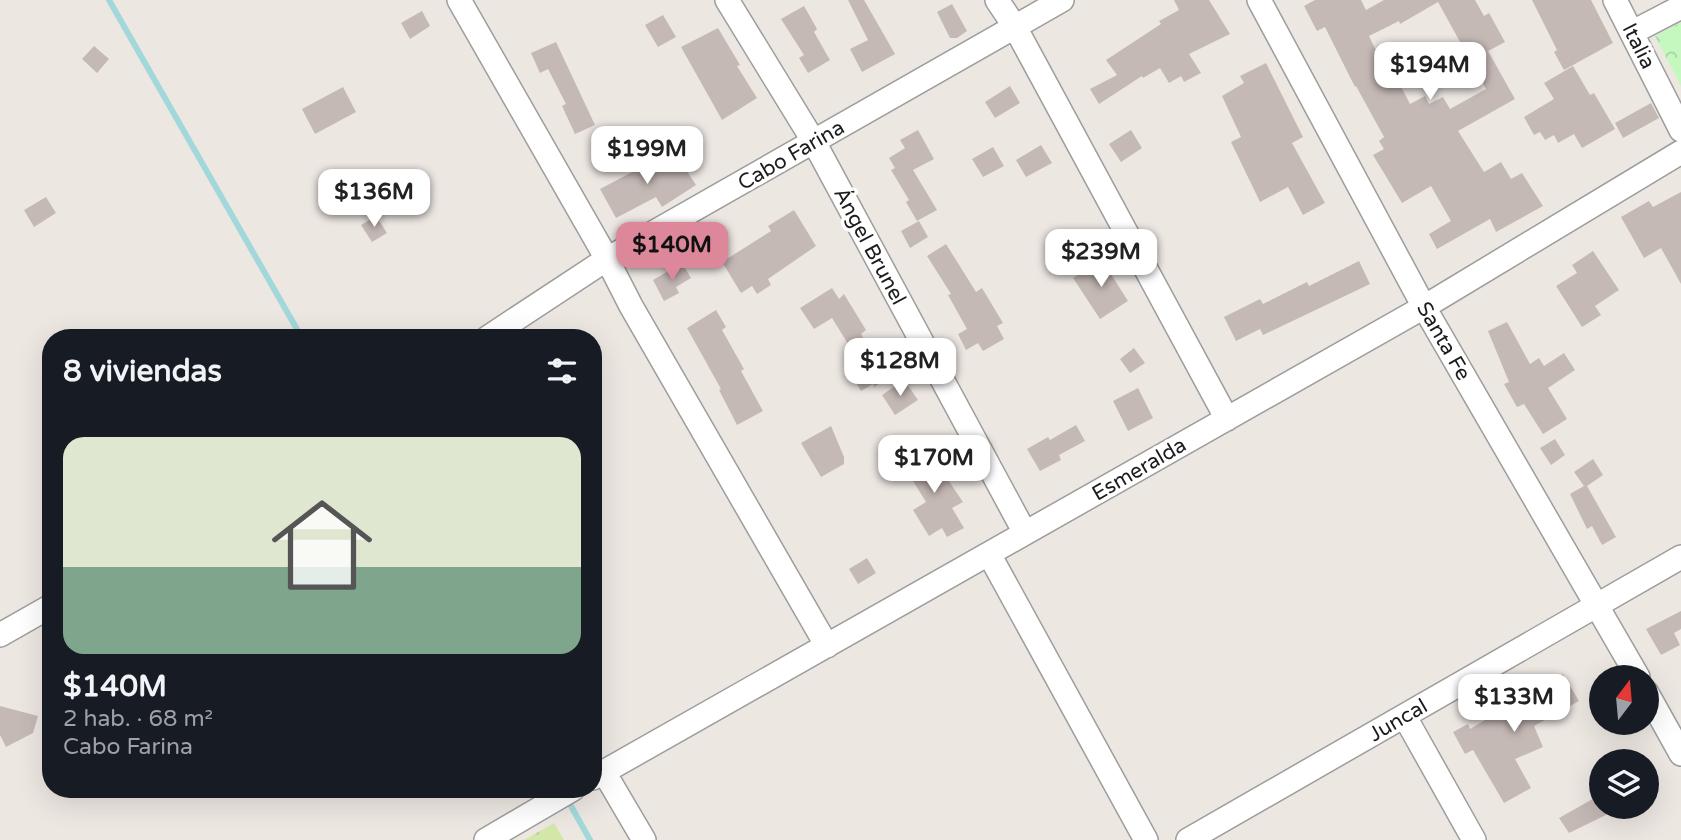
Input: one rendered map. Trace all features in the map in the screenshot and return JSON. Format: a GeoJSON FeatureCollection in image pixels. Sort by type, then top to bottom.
{"type":"FeatureCollection","features":[{"type":"Feature","properties":{"kind":"street"},"geometry":{"type":"LineString","coordinates":[[459,0],[827,646]]}},
{"type":"Feature","properties":{"kind":"street","name":"Ángel Brunel"},"geometry":{"type":"LineString","coordinates":[[727,0],[814,142],[1025,533]]}},
{"type":"Feature","properties":{"kind":"street"},"geometry":{"type":"LineString","coordinates":[[997,0],[1227,419]]}},
{"type":"Feature","properties":{"kind":"street","name":"Cabo Farina"},"geometry":{"type":"LineString","coordinates":[[501,329],[607,260],[1062,0]]}},
{"type":"Feature","properties":{"kind":"street","name":"Santa Fe"},"geometry":{"type":"LineString","coordinates":[[1259,0],[1424,307],[1631,665]]}},
{"type":"Feature","properties":{"kind":"street","name":"Italia"},"geometry":{"type":"LineString","coordinates":[[1615,0],[1681,130]]}},
{"type":"Feature","properties":{"kind":"street"},"geometry":{"type":"LineString","coordinates":[[1633,32],[1681,7]]}},
{"type":"Feature","properties":{"kind":"street","name":"Esmeralda"},"geometry":{"type":"LineString","coordinates":[[602,773],[1424,307],[1681,152]]}},
{"type":"Feature","properties":{"kind":"street"},"geometry":{"type":"LineString","coordinates":[[989,554],[1146,840]]}},
{"type":"Feature","properties":{"kind":"street","name":"Juncal"},"geometry":{"type":"LineString","coordinates":[[1188,840],[1213,834],[1405,716],[1681,557]]}},
{"type":"Feature","properties":{"kind":"street"},"geometry":{"type":"LineString","coordinates":[[0,635],[42,611]]}},
{"type":"Feature","properties":{"kind":"street"},"geometry":{"type":"LineString","coordinates":[[1659,715],[1681,754]]}},
{"type":"Feature","properties":{"kind":"street"},"geometry":{"type":"LineString","coordinates":[[1405,716],[1474,840]]}},
{"type":"Feature","properties":{"kind":"street"},"geometry":{"type":"LineString","coordinates":[[602,779],[644,840]]}},
{"type":"Feature","properties":{"kind":"street"},"geometry":{"type":"LineString","coordinates":[[486,840],[558,798]]}},
{"type":"Feature","properties":{"kind":"green space"},"geometry":{"type":"Polygon","coordinates":[[[1681,22],[1681,86],[1655,36],[1681,22]]]}},
{"type":"Feature","properties":{"kind":"green space"},"geometry":{"type":"Polygon","coordinates":[[[554,823],[564,840],[524,840],[554,823]]]}},
{"type":"Feature","properties":{"kind":"building"},"geometry":{"type":"Polygon","coordinates":[[[848,0],[864,0],[895,54],[862,72],[850,49],[868,40],[848,0]]]}},
{"type":"Feature","properties":{"kind":"building"},"geometry":{"type":"Polygon","coordinates":[[[1174,0],[1209,0],[1230,34],[1189,54],[1201,73],[1184,82],[1181,76],[1169,83],[1160,68],[1143,78],[1142,76],[1099,104],[1090,89],[1117,75],[1106,60],[1161,24],[1159,21],[1179,10],[1174,0]]]}},
{"type":"Feature","properties":{"kind":"building"},"geometry":{"type":"Polygon","coordinates":[[[1315,0],[1361,0],[1366,10],[1384,0],[1475,0],[1484,16],[1489,13],[1505,42],[1488,51],[1515,99],[1458,131],[1484,172],[1501,162],[1511,179],[1522,173],[1543,206],[1496,232],[1490,219],[1437,249],[1429,234],[1451,221],[1431,186],[1402,203],[1373,155],[1384,149],[1379,141],[1384,137],[1325,27],[1317,31],[1304,6],[1315,0]],[[1438,2],[1400,24],[1399,21],[1369,36],[1389,78],[1395,75],[1410,104],[1425,96],[1429,104],[1443,97],[1450,109],[1486,89],[1438,2]]]}},
{"type":"Feature","properties":{"kind":"building"},"geometry":{"type":"Polygon","coordinates":[[[1532,0],[1591,0],[1613,43],[1564,70],[1532,0]]]}},
{"type":"Feature","properties":{"kind":"building"},"geometry":{"type":"Polygon","coordinates":[[[952,4],[967,31],[957,38],[950,38],[937,12],[952,4]]]}},
{"type":"Feature","properties":{"kind":"building"},"geometry":{"type":"Polygon","coordinates":[[[804,6],[817,29],[814,32],[830,60],[808,73],[799,58],[804,55],[781,19],[804,6]]]}},
{"type":"Feature","properties":{"kind":"building"},"geometry":{"type":"Polygon","coordinates":[[[422,11],[430,26],[410,39],[401,23],[422,11]]]}},
{"type":"Feature","properties":{"kind":"building"},"geometry":{"type":"Polygon","coordinates":[[[663,15],[676,37],[658,47],[645,25],[663,15]]]}},
{"type":"Feature","properties":{"kind":"building"},"geometry":{"type":"Polygon","coordinates":[[[718,28],[757,98],[722,120],[681,47],[718,28]]]}},
{"type":"Feature","properties":{"kind":"building"},"geometry":{"type":"Polygon","coordinates":[[[556,42],[595,125],[575,134],[562,106],[566,104],[548,69],[540,73],[531,53],[556,42]]]}},
{"type":"Feature","properties":{"kind":"building"},"geometry":{"type":"Polygon","coordinates":[[[94,46],[109,59],[97,73],[82,59],[94,46]]]}},
{"type":"Feature","properties":{"kind":"building"},"geometry":{"type":"Polygon","coordinates":[[[1266,63],[1303,137],[1292,143],[1325,203],[1303,215],[1288,187],[1260,202],[1231,142],[1241,137],[1222,96],[1244,83],[1240,76],[1266,63]]]}},
{"type":"Feature","properties":{"kind":"building"},"geometry":{"type":"Polygon","coordinates":[[[1573,66],[1590,95],[1594,93],[1615,129],[1582,148],[1574,134],[1558,143],[1554,135],[1545,140],[1540,132],[1534,135],[1524,117],[1554,99],[1544,83],[1573,66]]]}},
{"type":"Feature","properties":{"kind":"building"},"geometry":{"type":"Polygon","coordinates":[[[1010,86],[1020,103],[995,118],[985,102],[1010,86]]]}},
{"type":"Feature","properties":{"kind":"building"},"geometry":{"type":"Polygon","coordinates":[[[343,87],[356,112],[315,134],[302,109],[343,87]]]}},
{"type":"Feature","properties":{"kind":"building"},"geometry":{"type":"Polygon","coordinates":[[[1651,103],[1659,118],[1623,138],[1615,123],[1651,103]]]}},
{"type":"Feature","properties":{"kind":"building"},"geometry":{"type":"Polygon","coordinates":[[[918,130],[934,159],[913,170],[937,210],[917,221],[906,202],[909,200],[891,170],[895,168],[889,158],[905,148],[900,140],[918,130]]]}},
{"type":"Feature","properties":{"kind":"building"},"geometry":{"type":"Polygon","coordinates":[[[1131,130],[1142,148],[1121,162],[1109,144],[1131,130]]]}},
{"type":"Feature","properties":{"kind":"building"},"geometry":{"type":"Polygon","coordinates":[[[1041,145],[1052,163],[1026,177],[1016,160],[1041,145]]]}},
{"type":"Feature","properties":{"kind":"building"},"geometry":{"type":"Polygon","coordinates":[[[993,147],[1004,166],[983,177],[972,159],[993,147]]]}},
{"type":"Feature","properties":{"kind":"building"},"geometry":{"type":"Polygon","coordinates":[[[655,153],[666,171],[681,162],[696,185],[662,207],[656,197],[616,218],[600,189],[638,169],[636,165],[655,153]]]}},
{"type":"Feature","properties":{"kind":"building"},"geometry":{"type":"Polygon","coordinates":[[[417,169],[426,185],[403,198],[394,182],[417,169]]]}},
{"type":"Feature","properties":{"kind":"building"},"geometry":{"type":"Polygon","coordinates":[[[1681,192],[1681,284],[1661,248],[1644,258],[1621,217],[1649,201],[1653,207],[1681,192]]]}},
{"type":"Feature","properties":{"kind":"building"},"geometry":{"type":"Polygon","coordinates":[[[46,197],[56,213],[34,227],[24,210],[46,197]]]}},
{"type":"Feature","properties":{"kind":"building"},"geometry":{"type":"Polygon","coordinates":[[[794,210],[816,246],[768,279],[771,285],[757,294],[752,286],[741,293],[722,262],[771,231],[768,226],[794,210]]]}},
{"type":"Feature","properties":{"kind":"building"},"geometry":{"type":"Polygon","coordinates":[[[376,216],[387,233],[372,242],[361,225],[376,216]]]}},
{"type":"Feature","properties":{"kind":"building"},"geometry":{"type":"Polygon","coordinates":[[[919,221],[928,237],[910,248],[901,231],[919,221]]]}},
{"type":"Feature","properties":{"kind":"building"},"geometry":{"type":"Polygon","coordinates":[[[946,244],[976,292],[982,288],[1003,323],[997,326],[1004,339],[983,351],[978,343],[966,350],[958,334],[967,329],[948,295],[951,294],[927,256],[946,244]]]}},
{"type":"Feature","properties":{"kind":"building"},"geometry":{"type":"Polygon","coordinates":[[[1593,251],[1619,290],[1595,306],[1601,315],[1582,327],[1556,286],[1577,273],[1572,265],[1593,251]]]}},
{"type":"Feature","properties":{"kind":"building"},"geometry":{"type":"Polygon","coordinates":[[[1102,260],[1128,301],[1100,319],[1073,278],[1102,260]]]}},
{"type":"Feature","properties":{"kind":"building"},"geometry":{"type":"Polygon","coordinates":[[[1359,261],[1370,284],[1263,335],[1260,329],[1236,341],[1224,317],[1260,299],[1263,304],[1307,282],[1309,286],[1359,261]]]}},
{"type":"Feature","properties":{"kind":"building"},"geometry":{"type":"Polygon","coordinates":[[[682,263],[691,278],[676,287],[679,293],[664,301],[653,280],[682,263]]]}},
{"type":"Feature","properties":{"kind":"building"},"geometry":{"type":"Polygon","coordinates":[[[832,288],[839,299],[844,294],[866,330],[861,334],[887,379],[874,387],[873,384],[861,391],[847,367],[858,360],[832,318],[814,329],[800,308],[832,288]]]}},
{"type":"Feature","properties":{"kind":"building"},"geometry":{"type":"Polygon","coordinates":[[[716,310],[726,327],[722,330],[744,369],[741,371],[763,411],[737,425],[719,390],[721,389],[687,328],[716,310]]]}},
{"type":"Feature","properties":{"kind":"building"},"geometry":{"type":"Polygon","coordinates":[[[1507,322],[1530,364],[1539,358],[1544,366],[1564,353],[1575,370],[1548,388],[1567,419],[1543,434],[1524,404],[1517,407],[1504,384],[1509,382],[1488,331],[1507,322]]]}},
{"type":"Feature","properties":{"kind":"building"},"geometry":{"type":"Polygon","coordinates":[[[1134,348],[1145,363],[1130,373],[1120,359],[1134,348]]]}},
{"type":"Feature","properties":{"kind":"building"},"geometry":{"type":"Polygon","coordinates":[[[904,380],[918,400],[895,415],[882,395],[904,380]]]}},
{"type":"Feature","properties":{"kind":"building"},"geometry":{"type":"Polygon","coordinates":[[[1138,388],[1153,418],[1128,431],[1113,401],[1138,388]]]}},
{"type":"Feature","properties":{"kind":"building"},"geometry":{"type":"Polygon","coordinates":[[[1076,425],[1085,441],[1059,455],[1061,460],[1040,471],[1027,449],[1076,425]]]}},
{"type":"Feature","properties":{"kind":"building"},"geometry":{"type":"Polygon","coordinates":[[[831,426],[844,457],[844,464],[821,477],[801,443],[831,426]]]}},
{"type":"Feature","properties":{"kind":"building"},"geometry":{"type":"Polygon","coordinates":[[[1555,439],[1565,455],[1551,465],[1540,448],[1555,439]]]}},
{"type":"Feature","properties":{"kind":"building"},"geometry":{"type":"Polygon","coordinates":[[[926,447],[963,502],[952,508],[964,528],[947,537],[942,528],[929,536],[913,510],[926,502],[902,463],[926,447]]]}},
{"type":"Feature","properties":{"kind":"building"},"geometry":{"type":"Polygon","coordinates":[[[1593,459],[1603,475],[1587,486],[1616,537],[1602,545],[1592,526],[1587,529],[1570,494],[1584,486],[1574,472],[1593,459]]]}},
{"type":"Feature","properties":{"kind":"building"},"geometry":{"type":"Polygon","coordinates":[[[867,558],[876,573],[858,584],[849,569],[867,558]]]}},
{"type":"Feature","properties":{"kind":"building"},"geometry":{"type":"Polygon","coordinates":[[[1681,611],[1681,629],[1674,633],[1680,645],[1661,655],[1646,629],[1681,611]]]}},
{"type":"Feature","properties":{"kind":"building"},"geometry":{"type":"Polygon","coordinates":[[[1563,674],[1579,701],[1534,726],[1543,747],[1515,759],[1531,788],[1504,803],[1473,750],[1465,754],[1453,732],[1468,724],[1470,729],[1502,710],[1495,697],[1513,687],[1521,700],[1563,674]]]}},
{"type":"Feature","properties":{"kind":"building"},"geometry":{"type":"Polygon","coordinates":[[[0,706],[38,716],[33,733],[6,747],[0,735],[0,706]]]}},
{"type":"Feature","properties":{"kind":"building"},"geometry":{"type":"Polygon","coordinates":[[[1589,801],[1589,819],[1598,819],[1569,833],[1559,818],[1589,801]]]}},
{"type":"Feature","properties":{"kind":"waterway"},"geometry":{"type":"LineString","coordinates":[[109,0],[297,329]]}},
{"type":"Feature","properties":{"kind":"waterway"},"geometry":{"type":"LineString","coordinates":[[567,798],[590,840]]}}]}
